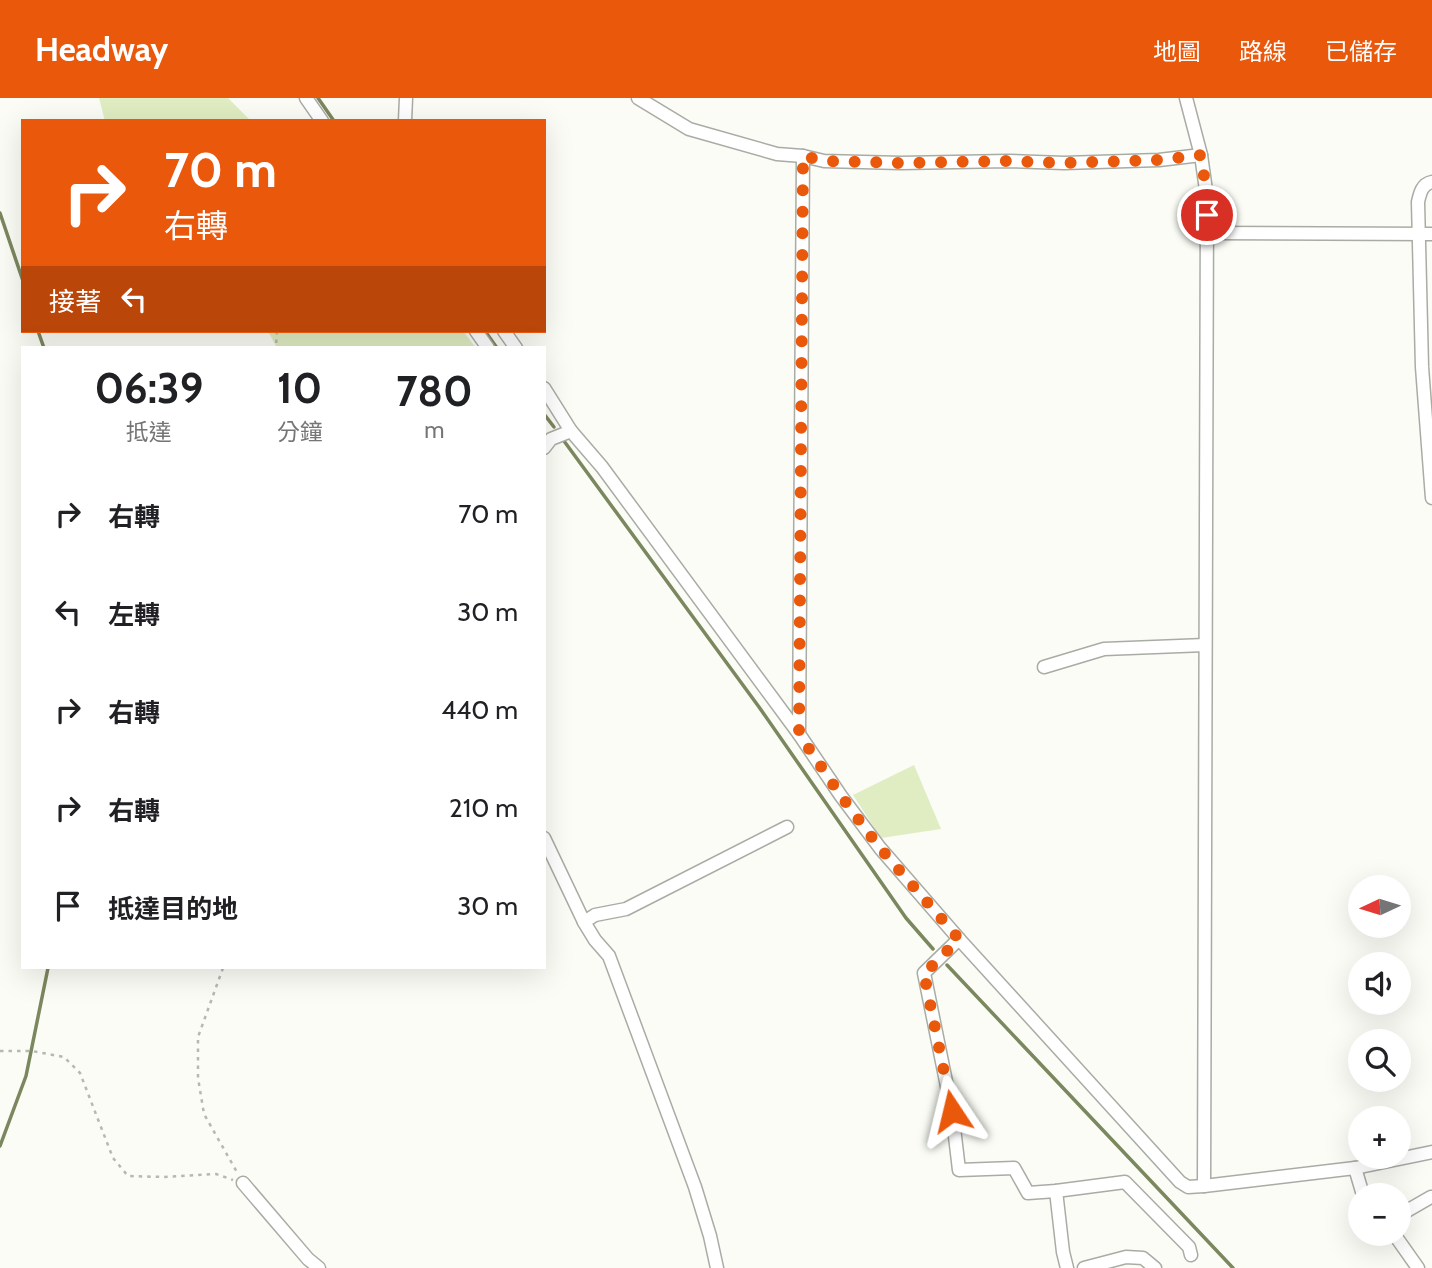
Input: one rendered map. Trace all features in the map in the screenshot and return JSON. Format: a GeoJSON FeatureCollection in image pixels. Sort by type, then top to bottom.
{"type":"FeatureCollection","features":[{"type":"Feature","properties":{"kind":"street"},"geometry":{"type":"LineString","coordinates":[[306,98],[321,119]]}},
{"type":"Feature","properties":{"kind":"street"},"geometry":{"type":"LineString","coordinates":[[405,119],[406,98]]}},
{"type":"Feature","properties":{"kind":"street"},"geometry":{"type":"LineString","coordinates":[[638,98],[688,129],[777,154],[824,161],[1064,163],[1159,160],[1201,155]]}},
{"type":"Feature","properties":{"kind":"street"},"geometry":{"type":"LineString","coordinates":[[1186,98],[1201,155],[1207,197],[1204,1186]]}},
{"type":"Feature","properties":{"kind":"street"},"geometry":{"type":"LineString","coordinates":[[799,734],[803,156]]}},
{"type":"Feature","properties":{"kind":"street"},"geometry":{"type":"LineString","coordinates":[[1432,182],[1422,188],[1418,202],[1425,234],[1432,498]]}},
{"type":"Feature","properties":{"kind":"street"},"geometry":{"type":"LineString","coordinates":[[1207,233],[1425,234]]}},
{"type":"Feature","properties":{"kind":"street"},"geometry":{"type":"LineString","coordinates":[[546,391],[571,431],[602,467],[880,848],[1180,1182],[1188,1187],[1204,1186],[1348,1169]]}},
{"type":"Feature","properties":{"kind":"street"},"geometry":{"type":"LineString","coordinates":[[546,439],[571,431]]}},
{"type":"Feature","properties":{"kind":"street"},"geometry":{"type":"LineString","coordinates":[[1044,667],[1104,649],[1205,646]]}},
{"type":"Feature","properties":{"kind":"street"},"geometry":{"type":"LineString","coordinates":[[584,922],[595,915],[626,909],[787,827]]}},
{"type":"Feature","properties":{"kind":"street"},"geometry":{"type":"LineString","coordinates":[[546,842],[584,922],[608,956],[695,1187],[717,1268]]}},
{"type":"Feature","properties":{"kind":"street"},"geometry":{"type":"LineString","coordinates":[[959,939],[924,974],[952,1111],[960,1170],[1014,1168],[1028,1193],[1125,1182],[1189,1247],[1191,1255]]}},
{"type":"Feature","properties":{"kind":"street"},"geometry":{"type":"LineString","coordinates":[[1411,1156],[1432,1152]]}},
{"type":"Feature","properties":{"kind":"street"},"geometry":{"type":"LineString","coordinates":[[243,1183],[308,1259],[319,1268]]}},
{"type":"Feature","properties":{"kind":"street"},"geometry":{"type":"LineString","coordinates":[[1056,1191],[1067,1268]]}},
{"type":"Feature","properties":{"kind":"street"},"geometry":{"type":"LineString","coordinates":[[1411,1209],[1431,1197]]}},
{"type":"Feature","properties":{"kind":"street"},"geometry":{"type":"LineString","coordinates":[[1402,1246],[1418,1268]]}},
{"type":"Feature","properties":{"kind":"street"},"geometry":{"type":"LineString","coordinates":[[1084,1268],[1126,1257],[1143,1258],[1155,1268]]}},
{"type":"Feature","properties":{"kind":"path"},"geometry":{"type":"LineString","coordinates":[[223,969],[198,1037],[198,1078],[204,1114],[243,1183]]}},
{"type":"Feature","properties":{"kind":"path"},"geometry":{"type":"LineString","coordinates":[[0,1051],[32,1051],[64,1057],[80,1073],[113,1157],[128,1176],[216,1174],[243,1183]]}},
{"type":"Feature","properties":{"kind":"green space"},"geometry":{"type":"Polygon","coordinates":[[[99,98],[228,98],[249,119],[104,119],[99,98]]]}},
{"type":"Feature","properties":{"kind":"green space"},"geometry":{"type":"Polygon","coordinates":[[[269,333],[465,333],[474,346],[276,346],[269,333]]]}},
{"type":"Feature","properties":{"kind":"green space"},"geometry":{"type":"Polygon","coordinates":[[[914,765],[941,829],[881,838],[853,795],[914,765]]]}},
{"type":"Feature","properties":{"kind":"waterway"},"geometry":{"type":"LineString","coordinates":[[318,98],[333,119]]}},
{"type":"Feature","properties":{"kind":"waterway"},"geometry":{"type":"LineString","coordinates":[[0,213],[21,275]]}},
{"type":"Feature","properties":{"kind":"waterway"},"geometry":{"type":"LineString","coordinates":[[39,333],[43,346]]}},
{"type":"Feature","properties":{"kind":"waterway"},"geometry":{"type":"LineString","coordinates":[[486,333],[496,346]]}},
{"type":"Feature","properties":{"kind":"waterway"},"geometry":{"type":"LineString","coordinates":[[546,417],[554,427]]}},
{"type":"Feature","properties":{"kind":"waterway"},"geometry":{"type":"LineString","coordinates":[[564,441],[759,707],[906,918],[933,949]]}},
{"type":"Feature","properties":{"kind":"waterway"},"geometry":{"type":"LineString","coordinates":[[947,965],[1233,1268]]}},
{"type":"Feature","properties":{"kind":"waterway"},"geometry":{"type":"LineString","coordinates":[[0,1146],[26,1076],[48,969]]}},
{"type":"Feature","properties":{"kind":"route"},"geometry":{"type":"LineString","coordinates":[[952,1111],[924,974],[959,939],[880,848],[799,734],[803,156],[824,161],[1064,163],[1159,160],[1201,155],[1207,215]]}}]}
